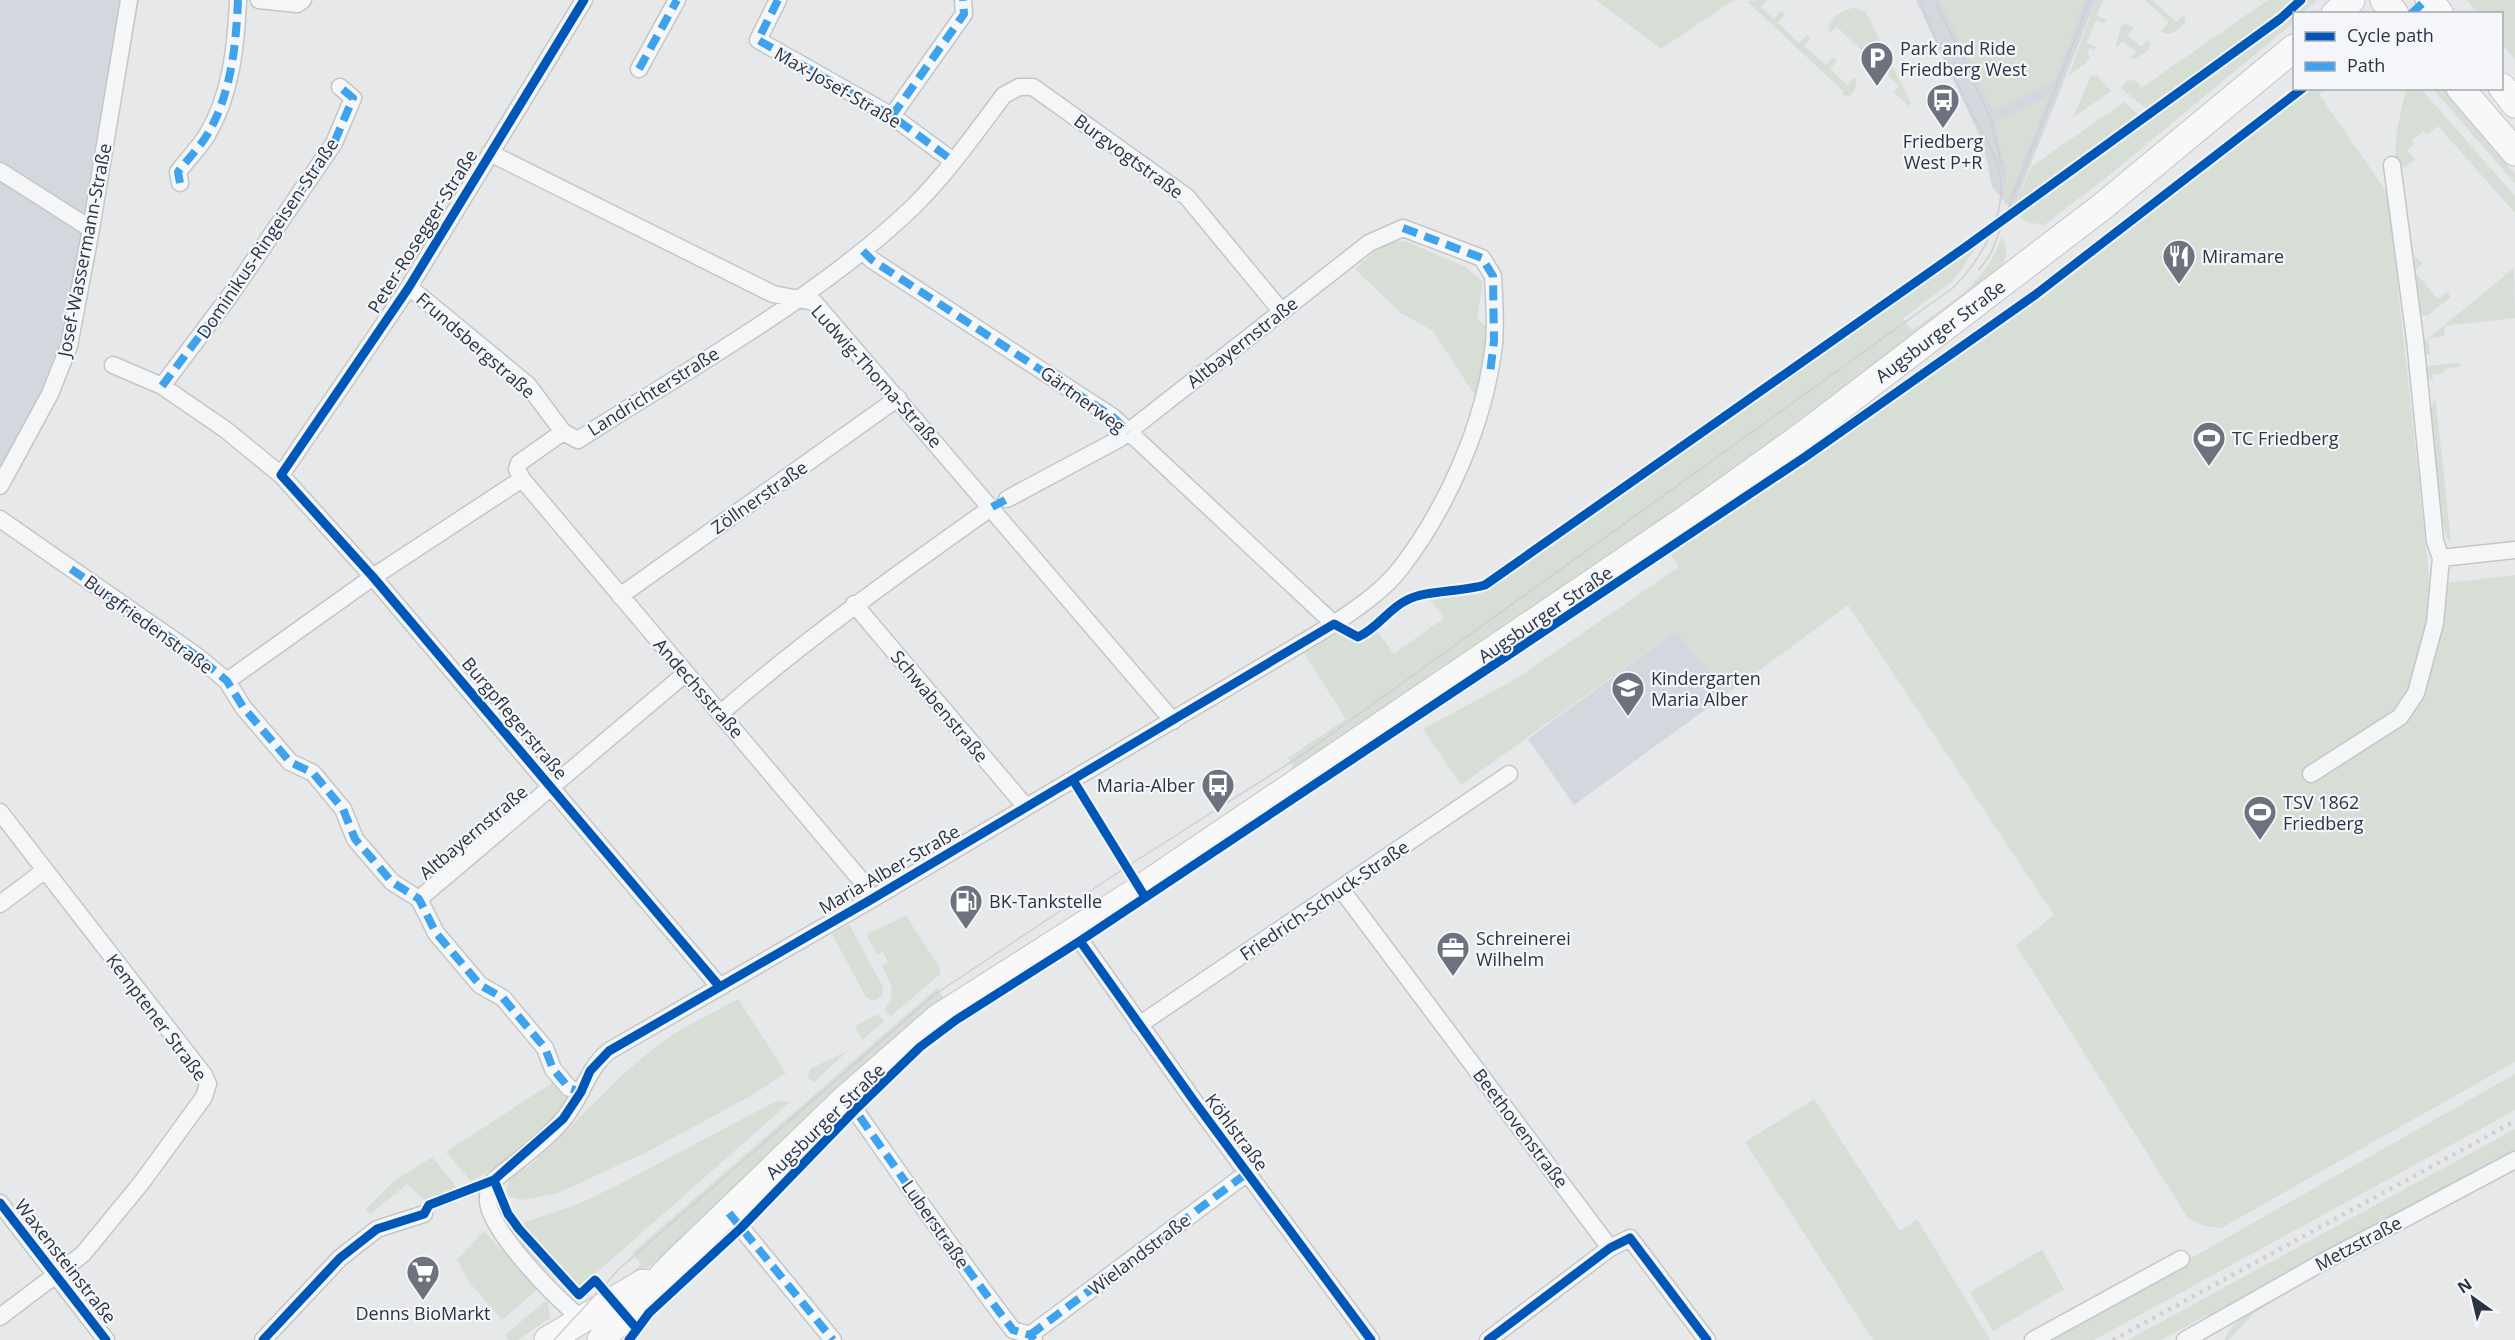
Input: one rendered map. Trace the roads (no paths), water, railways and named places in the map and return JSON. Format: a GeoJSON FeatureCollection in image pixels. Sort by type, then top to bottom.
{"type":"FeatureCollection","features":[{"type":"Feature","properties":{"kind":"main road"},"geometry":{"type":"LineString","coordinates":[[2337,12],[2351,0]]}},
{"type":"Feature","properties":{"kind":"main road"},"geometry":{"type":"LineString","coordinates":[[2384,0],[2393,12]]}},
{"type":"Feature","properties":{"kind":"main road"},"geometry":{"type":"LineString","coordinates":[[2429,0],[2438,12]]}},
{"type":"Feature","properties":{"kind":"main road","name":"Augsburger Straße"},"geometry":{"type":"LineString","coordinates":[[603,1339],[675,1263],[729,1214],[844,1100],[938,1018],[1134,893],[1685,520],[1805,434],[2103,206],[2293,50]]}},
{"type":"Feature","properties":{"kind":"main road"},"geometry":{"type":"LineString","coordinates":[[2503,88],[2515,104]]}},
{"type":"Feature","properties":{"kind":"main road"},"geometry":{"type":"LineString","coordinates":[[2462,90],[2515,152]]}},
{"type":"Feature","properties":{"kind":"main road"},"geometry":{"type":"LineString","coordinates":[[548,1340],[675,1263]]}},
{"type":"Feature","properties":{"kind":"main road"},"geometry":{"type":"LineString","coordinates":[[583,1320],[603,1339]]}},
{"type":"Feature","properties":{"kind":"street","name":"Josef-Wassermann-Straße"},"geometry":{"type":"LineString","coordinates":[[0,486],[50,394],[69,346],[129,0]]}},
{"type":"Feature","properties":{"kind":"street"},"geometry":{"type":"LineString","coordinates":[[180,183],[178,171],[207,136],[224,102],[236,40],[238,0]]}},
{"type":"Feature","properties":{"kind":"street"},"geometry":{"type":"LineString","coordinates":[[259,0],[297,4],[303,0]]}},
{"type":"Feature","properties":{"kind":"street","name":"Peter-Rosegger-Straße"},"geometry":{"type":"LineString","coordinates":[[281,476],[410,287],[584,0]]}},
{"type":"Feature","properties":{"kind":"street"},"geometry":{"type":"LineString","coordinates":[[639,69],[677,0]]}},
{"type":"Feature","properties":{"kind":"street","name":"Max-Josef-Straße"},"geometry":{"type":"LineString","coordinates":[[778,0],[758,40],[892,116],[953,161]]}},
{"type":"Feature","properties":{"kind":"street"},"geometry":{"type":"LineString","coordinates":[[892,116],[964,14],[963,0]]}},
{"type":"Feature","properties":{"kind":"street","name":"Dominikus-Ringeisen-Straße"},"geometry":{"type":"LineString","coordinates":[[162,386],[236,287],[334,143],[353,98],[340,87]]}},
{"type":"Feature","properties":{"kind":"street","name":"Burgvogtstraße"},"geometry":{"type":"LineString","coordinates":[[1004,95],[1019,87],[1033,87],[1187,197],[1282,312]]}},
{"type":"Feature","properties":{"kind":"street","name":"Landrichterstraße"},"geometry":{"type":"LineString","coordinates":[[522,479],[517,469],[519,463],[563,432],[578,440],[800,297],[863,251],[916,204],[1004,95]]}},
{"type":"Feature","properties":{"kind":"street","name":"Ludwig-Thoma-Straße"},"geometry":{"type":"LineString","coordinates":[[490,153],[773,294],[800,297],[814,302],[1173,721]]}},
{"type":"Feature","properties":{"kind":"street"},"geometry":{"type":"LineString","coordinates":[[2311,774],[2400,717],[2416,693],[2435,623],[2441,558],[2435,541],[2415,339],[2392,165]]}},
{"type":"Feature","properties":{"kind":"street"},"geometry":{"type":"LineString","coordinates":[[0,171],[91,229]]}},
{"type":"Feature","properties":{"kind":"street","name":"Altbayernstraße"},"geometry":{"type":"LineString","coordinates":[[1007,499],[1129,432],[1141,419],[1369,243],[1403,228],[1482,258]]}},
{"type":"Feature","properties":{"kind":"street","name":"Gärtnerweg"},"geometry":{"type":"LineString","coordinates":[[863,251],[872,260],[1113,417],[1334,624]]}},
{"type":"Feature","properties":{"kind":"street","name":"Maria-Alber-Straße"},"geometry":{"type":"LineString","coordinates":[[583,1320],[549,1288],[497,1225],[488,1202],[488,1192],[494,1180],[558,1124],[581,1092],[590,1071],[609,1051],[1173,721],[1334,624],[1366,602],[1399,570],[1440,510],[1462,462],[1490,373],[1494,341],[1493,276],[1482,258]]}},
{"type":"Feature","properties":{"kind":"street","name":"Frundsbergstraße"},"geometry":{"type":"LineString","coordinates":[[410,287],[528,385],[563,432]]}},
{"type":"Feature","properties":{"kind":"street","name":"Burgpflegerstraße"},"geometry":{"type":"LineString","coordinates":[[113,365],[162,386],[226,429],[281,476],[373,577],[719,986]]}},
{"type":"Feature","properties":{"kind":"street","name":"Zöllnerstraße"},"geometry":{"type":"LineString","coordinates":[[620,596],[898,398]]}},
{"type":"Feature","properties":{"kind":"street"},"geometry":{"type":"LineString","coordinates":[[226,681],[373,577],[522,479]]}},
{"type":"Feature","properties":{"kind":"street","name":"Andechsstraße"},"geometry":{"type":"LineString","coordinates":[[522,479],[860,879],[872,899]]}},
{"type":"Feature","properties":{"kind":"street"},"geometry":{"type":"LineString","coordinates":[[721,713],[780,661],[854,604],[992,507]]}},
{"type":"Feature","properties":{"kind":"street","name":"Burgfriedenstraße"},"geometry":{"type":"LineString","coordinates":[[0,519],[197,656],[226,681],[243,707],[290,762],[313,773],[343,809],[355,839],[392,882],[419,899]]}},
{"type":"Feature","properties":{"kind":"street"},"geometry":{"type":"LineString","coordinates":[[2441,558],[2515,550]]}},
{"type":"Feature","properties":{"kind":"street","name":"Schwabenstraße"},"geometry":{"type":"LineString","coordinates":[[854,604],[1026,807]]}},
{"type":"Feature","properties":{"kind":"street","name":"Altbayernstraße"},"geometry":{"type":"LineString","coordinates":[[419,899],[686,673]]}},
{"type":"Feature","properties":{"kind":"street","name":"Friedrich-Schuck-Straße"},"geometry":{"type":"LineString","coordinates":[[1139,1025],[1509,774]]}},
{"type":"Feature","properties":{"kind":"street","name":"Kemptener Straße"},"geometry":{"type":"LineString","coordinates":[[0,812],[204,1075],[208,1084],[204,1097],[142,1182],[83,1254],[55,1275]]}},
{"type":"Feature","properties":{"kind":"street"},"geometry":{"type":"LineString","coordinates":[[0,904],[44,871]]}},
{"type":"Feature","properties":{"kind":"street","name":"Beethovenstraße"},"geometry":{"type":"LineString","coordinates":[[1341,889],[1610,1248]]}},
{"type":"Feature","properties":{"kind":"street"},"geometry":{"type":"LineString","coordinates":[[419,899],[436,933],[480,985],[503,998],[545,1048],[553,1069],[569,1088],[581,1092]]}},
{"type":"Feature","properties":{"kind":"street","name":"Köhlstraße"},"geometry":{"type":"LineString","coordinates":[[1073,930],[1139,1025],[1371,1340]]}},
{"type":"Feature","properties":{"kind":"street","name":"Luberstraße"},"geometry":{"type":"LineString","coordinates":[[844,1100],[855,1110],[925,1208],[945,1241],[1013,1330],[1032,1337]]}},
{"type":"Feature","properties":{"kind":"street","name":"Metzstraße"},"geometry":{"type":"LineString","coordinates":[[2185,1340],[2206,1335],[2319,1264],[2515,1160]]}},
{"type":"Feature","properties":{"kind":"street","name":"Wielandstraße"},"geometry":{"type":"LineString","coordinates":[[1032,1337],[1247,1173]]}},
{"type":"Feature","properties":{"kind":"street","name":"Waxensteinstraße"},"geometry":{"type":"LineString","coordinates":[[0,1203],[106,1340]]}},
{"type":"Feature","properties":{"kind":"street"},"geometry":{"type":"LineString","coordinates":[[263,1340],[340,1258],[377,1229],[424,1214]]}},
{"type":"Feature","properties":{"kind":"street"},"geometry":{"type":"LineString","coordinates":[[729,1214],[833,1340]]}},
{"type":"Feature","properties":{"kind":"street"},"geometry":{"type":"LineString","coordinates":[[1488,1340],[1610,1248],[1630,1238],[1707,1340]]}},
{"type":"Feature","properties":{"kind":"street"},"geometry":{"type":"LineString","coordinates":[[2033,1340],[2181,1259]]}},
{"type":"Feature","properties":{"kind":"street"},"geometry":{"type":"LineString","coordinates":[[0,1317],[55,1275]]}},
{"type":"Feature","properties":{"kind":"tram line"},"geometry":{"type":"LineString","coordinates":[[554,1340],[619,1269],[934,995],[1134,862],[1302,755],[1954,287],[1975,262],[1991,232],[1997,216],[2001,183],[1994,155],[1939,46],[1920,0]]}},
{"type":"Feature","properties":{"kind":"tram line"},"geometry":{"type":"LineString","coordinates":[[1935,0],[1990,117],[2001,163]]}},
{"type":"Feature","properties":{"kind":"tram line"},"geometry":{"type":"LineString","coordinates":[[1979,270],[1991,253],[2090,0]]}},
{"type":"Feature","properties":{"kind":"railway"},"geometry":{"type":"LineString","coordinates":[[2113,1340],[2515,1121]]}},
{"type":"Feature","properties":{"kind":"place","name":"Park and Ride Friedberg West"},"geometry":{"type":"Point","coordinates":[1877,87]}},
{"type":"Feature","properties":{"kind":"place","name":"Friedberg West P+R"},"geometry":{"type":"Point","coordinates":[1943,129]}},
{"type":"Feature","properties":{"kind":"place","name":"Miramare"},"geometry":{"type":"Point","coordinates":[2179,285]}},
{"type":"Feature","properties":{"kind":"place","name":"TC Friedberg"},"geometry":{"type":"Point","coordinates":[2209,467]}},
{"type":"Feature","properties":{"kind":"place","name":"Kindergarten Maria Alber"},"geometry":{"type":"Point","coordinates":[1628,717]}},
{"type":"Feature","properties":{"kind":"place","name":"Maria-Alber"},"geometry":{"type":"Point","coordinates":[1218,814]}},
{"type":"Feature","properties":{"kind":"place","name":"TSV 1862 Friedberg"},"geometry":{"type":"Point","coordinates":[2260,841]}},
{"type":"Feature","properties":{"kind":"place","name":"BK-Tankstelle"},"geometry":{"type":"Point","coordinates":[966,930]}},
{"type":"Feature","properties":{"kind":"place","name":"Schreinerei Wilhelm"},"geometry":{"type":"Point","coordinates":[1453,977]}},
{"type":"Feature","properties":{"kind":"place","name":"Denns BioMarkt"},"geometry":{"type":"Point","coordinates":[423,1301]}}]}
